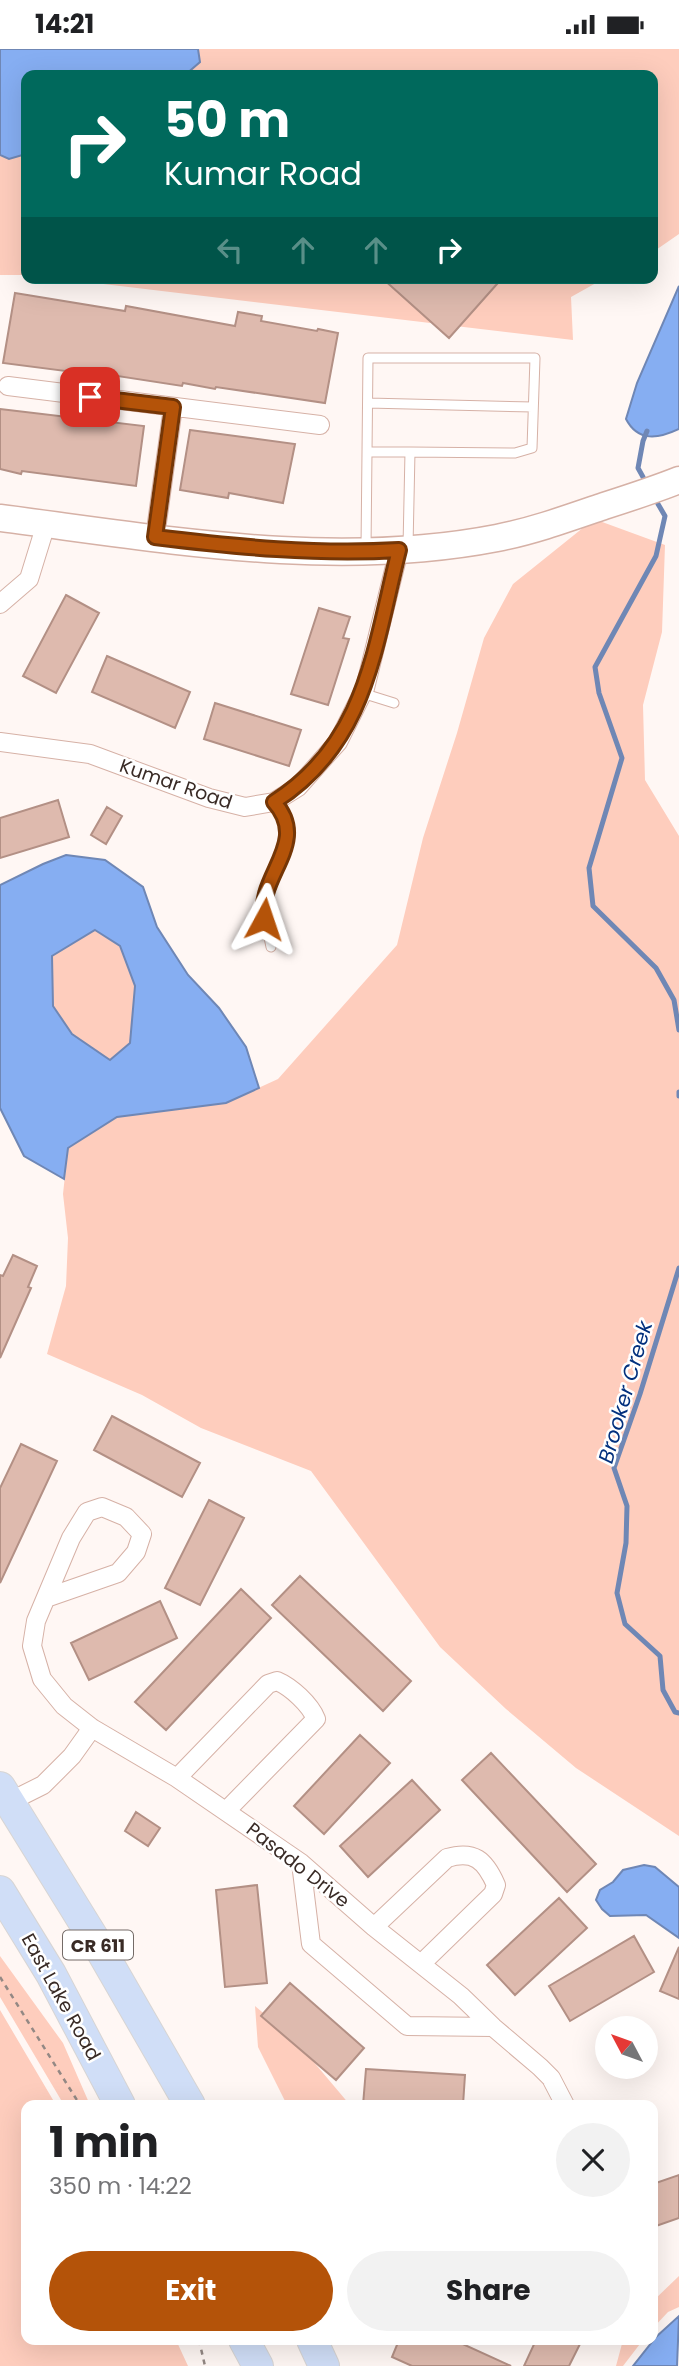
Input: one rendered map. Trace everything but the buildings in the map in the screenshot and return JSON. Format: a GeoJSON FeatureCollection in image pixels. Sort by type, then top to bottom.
{"type":"FeatureCollection","features":[{"type":"Feature","properties":{"kind":"main road","name":"CR 611"},"geometry":{"type":"LineString","coordinates":[[3,1798],[99,1947],[187,2100]]}},
{"type":"Feature","properties":{"kind":"main road","name":"East Lake Road"},"geometry":{"type":"LineString","coordinates":[[0,1891],[51,1974],[117,2100]]}},
{"type":"Feature","properties":{"kind":"main road"},"geometry":{"type":"LineString","coordinates":[[247,2345],[258,2366]]}},
{"type":"Feature","properties":{"kind":"main road"},"geometry":{"type":"LineString","coordinates":[[314,2345],[324,2366]]}},
{"type":"Feature","properties":{"kind":"street"},"geometry":{"type":"LineString","coordinates":[[8,386],[320,425]]}},
{"type":"Feature","properties":{"kind":"street"},"geometry":{"type":"LineString","coordinates":[[155,537],[173,407]]}},
{"type":"Feature","properties":{"kind":"street"},"geometry":{"type":"LineString","coordinates":[[0,518],[248,548],[366,552],[403,550],[497,538],[563,520],[679,480]]}},
{"type":"Feature","properties":{"kind":"street"},"geometry":{"type":"LineString","coordinates":[[0,604],[29,579],[46,524]]}},
{"type":"Feature","properties":{"kind":"street"},"geometry":{"type":"LineString","coordinates":[[274,802],[298,786],[338,742],[362,693],[403,550]]}},
{"type":"Feature","properties":{"kind":"street","name":"Kumar Road"},"geometry":{"type":"LineString","coordinates":[[0,743],[90,754],[209,798],[245,807],[274,802]]}},
{"type":"Feature","properties":{"kind":"street","name":"Pasado Drive"},"geometry":{"type":"LineString","coordinates":[[46,1598],[118,1573],[136,1552],[142,1534],[126,1517],[102,1507],[87,1512],[71,1538],[36,1621],[32,1646],[42,1679],[64,1706],[92,1728],[177,1778],[301,1863],[374,1927],[461,1996],[545,2073],[562,2100]]}},
{"type":"Feature","properties":{"kind":"street"},"geometry":{"type":"LineString","coordinates":[[177,1778],[268,1684],[277,1681],[283,1684],[309,1707],[316,1719],[226,1811]]}},
{"type":"Feature","properties":{"kind":"street"},"geometry":{"type":"LineString","coordinates":[[3,1798],[43,1786],[72,1756],[92,1728]]}},
{"type":"Feature","properties":{"kind":"street"},"geometry":{"type":"LineString","coordinates":[[374,1927],[447,1859],[463,1853],[474,1857],[492,1875],[496,1885],[493,1894],[421,1964]]}},
{"type":"Feature","properties":{"kind":"street"},"geometry":{"type":"LineString","coordinates":[[301,1863],[311,1944],[407,2026],[493,2027]]}},
{"type":"Feature","properties":{"kind":"lane"},"geometry":{"type":"LineString","coordinates":[[366,552],[368,358],[535,358],[532,448],[515,453],[368,452]]}},
{"type":"Feature","properties":{"kind":"lane"},"geometry":{"type":"LineString","coordinates":[[368,403],[533,407]]}},
{"type":"Feature","properties":{"kind":"lane"},"geometry":{"type":"LineString","coordinates":[[403,550],[410,452]]}},
{"type":"Feature","properties":{"kind":"lane"},"geometry":{"type":"LineString","coordinates":[[362,693],[394,703]]}},
{"type":"Feature","properties":{"kind":"lane"},"geometry":{"type":"LineString","coordinates":[[271,947],[262,908],[263,899],[286,845],[287,822],[283,811],[274,802]]}},
{"type":"Feature","properties":{"kind":"path"},"geometry":{"type":"LineString","coordinates":[[0,1977],[77,2100]]}},
{"type":"Feature","properties":{"kind":"path"},"geometry":{"type":"LineString","coordinates":[[200,2345],[205,2366]]}},
{"type":"Feature","properties":{"kind":"shaded area"},"geometry":{"type":"Polygon","coordinates":[[[198,49],[679,49],[679,234],[658,249],[658,70],[191,70],[200,62],[198,49]]]}},
{"type":"Feature","properties":{"kind":"shaded area"},"geometry":{"type":"Polygon","coordinates":[[[0,155],[9,159],[21,155],[21,275],[0,275],[0,155]]]}},
{"type":"Feature","properties":{"kind":"shaded area"},"geometry":{"type":"Polygon","coordinates":[[[103,284],[594,284],[571,297],[573,340],[103,284]]]}},
{"type":"Feature","properties":{"kind":"shaded area"},"geometry":{"type":"Polygon","coordinates":[[[594,519],[665,545],[662,632],[643,705],[645,780],[679,836],[679,1836],[576,1768],[506,1709],[440,1647],[311,1471],[201,1428],[142,1395],[47,1354],[66,1286],[68,1238],[63,1194],[68,1148],[117,1117],[226,1103],[278,1079],[397,945],[423,838],[484,638],[513,584],[594,519]]]}},
{"type":"Feature","properties":{"kind":"shaded area"},"geometry":{"type":"Polygon","coordinates":[[[95,930],[120,946],[135,986],[130,1043],[110,1060],[72,1034],[52,1006],[52,955],[95,930]]]}},
{"type":"Feature","properties":{"kind":"shaded area"},"geometry":{"type":"Polygon","coordinates":[[[0,1956],[63,2043],[88,2100],[61,2100],[0,1997],[0,1956]]]}},
{"type":"Feature","properties":{"kind":"shaded area"},"geometry":{"type":"Polygon","coordinates":[[[255,2006],[296,2041],[346,2100],[284,2100],[258,2047],[255,2006]]]}},
{"type":"Feature","properties":{"kind":"shaded area"},"geometry":{"type":"Polygon","coordinates":[[[0,2010],[53,2100],[21,2100],[21,2345],[178,2345],[188,2366],[0,2366],[0,2010]]]}},
{"type":"Feature","properties":{"kind":"shaded area"},"geometry":{"type":"Polygon","coordinates":[[[679,2276],[679,2307],[668,2312],[658,2323],[658,2296],[679,2276]]]}},
{"type":"Feature","properties":{"kind":"shaded area"},"geometry":{"type":"Polygon","coordinates":[[[622,2345],[639,2345],[623,2366],[616,2366],[622,2345]]]}},
{"type":"Feature","properties":{"kind":"water"},"geometry":{"type":"Polygon","coordinates":[[[0,49],[198,49],[200,62],[191,70],[21,70],[21,155],[9,159],[0,155],[0,49]]]}},
{"type":"Feature","properties":{"kind":"water"},"geometry":{"type":"Polygon","coordinates":[[[679,286],[679,429],[664,435],[643,435],[636,432],[626,419],[637,383],[679,286]]]}},
{"type":"Feature","properties":{"kind":"water"},"geometry":{"type":"Polygon","coordinates":[[[66,855],[105,860],[143,887],[157,927],[188,975],[219,1008],[246,1047],[259,1088],[226,1103],[117,1117],[68,1148],[64,1179],[24,1156],[0,1108],[0,885],[66,855]],[[95,930],[52,956],[53,1006],[72,1034],[110,1060],[130,1043],[135,986],[120,946],[95,930]]]}},
{"type":"Feature","properties":{"kind":"water"},"geometry":{"type":"Polygon","coordinates":[[[644,1865],[655,1867],[679,1887],[679,1938],[646,1915],[610,1916],[596,1900],[600,1890],[613,1882],[623,1870],[644,1865]]]}},
{"type":"Feature","properties":{"kind":"water"},"geometry":{"type":"Polygon","coordinates":[[[679,2316],[677,2366],[633,2366],[650,2345],[658,2345],[658,2335],[679,2316]]]}},
{"type":"Feature","properties":{"kind":"waterway","name":"Brooker Creek"},"geometry":{"type":"LineString","coordinates":[[643,477],[638,468],[647,431]]}},
{"type":"Feature","properties":{"kind":"waterway","name":"Brooker Creek"},"geometry":{"type":"LineString","coordinates":[[658,504],[665,516],[656,556],[595,667],[599,693],[622,758],[589,868],[593,906],[656,968],[674,1000],[679,1030]]}},
{"type":"Feature","properties":{"kind":"waterway","name":"Brooker Creek"},"geometry":{"type":"LineString","coordinates":[[679,1268],[614,1468],[627,1506],[626,1543],[617,1593],[625,1624],[660,1656],[663,1690],[675,1712],[679,1713]]}},
{"type":"Feature","properties":{"kind":"route"},"geometry":{"type":"LineString","coordinates":[[90,397],[173,407],[155,537],[248,548],[348,553],[399,550],[365,688],[338,742],[298,786],[274,802],[283,811],[287,822],[286,845],[263,899],[264,919]]}}]}
